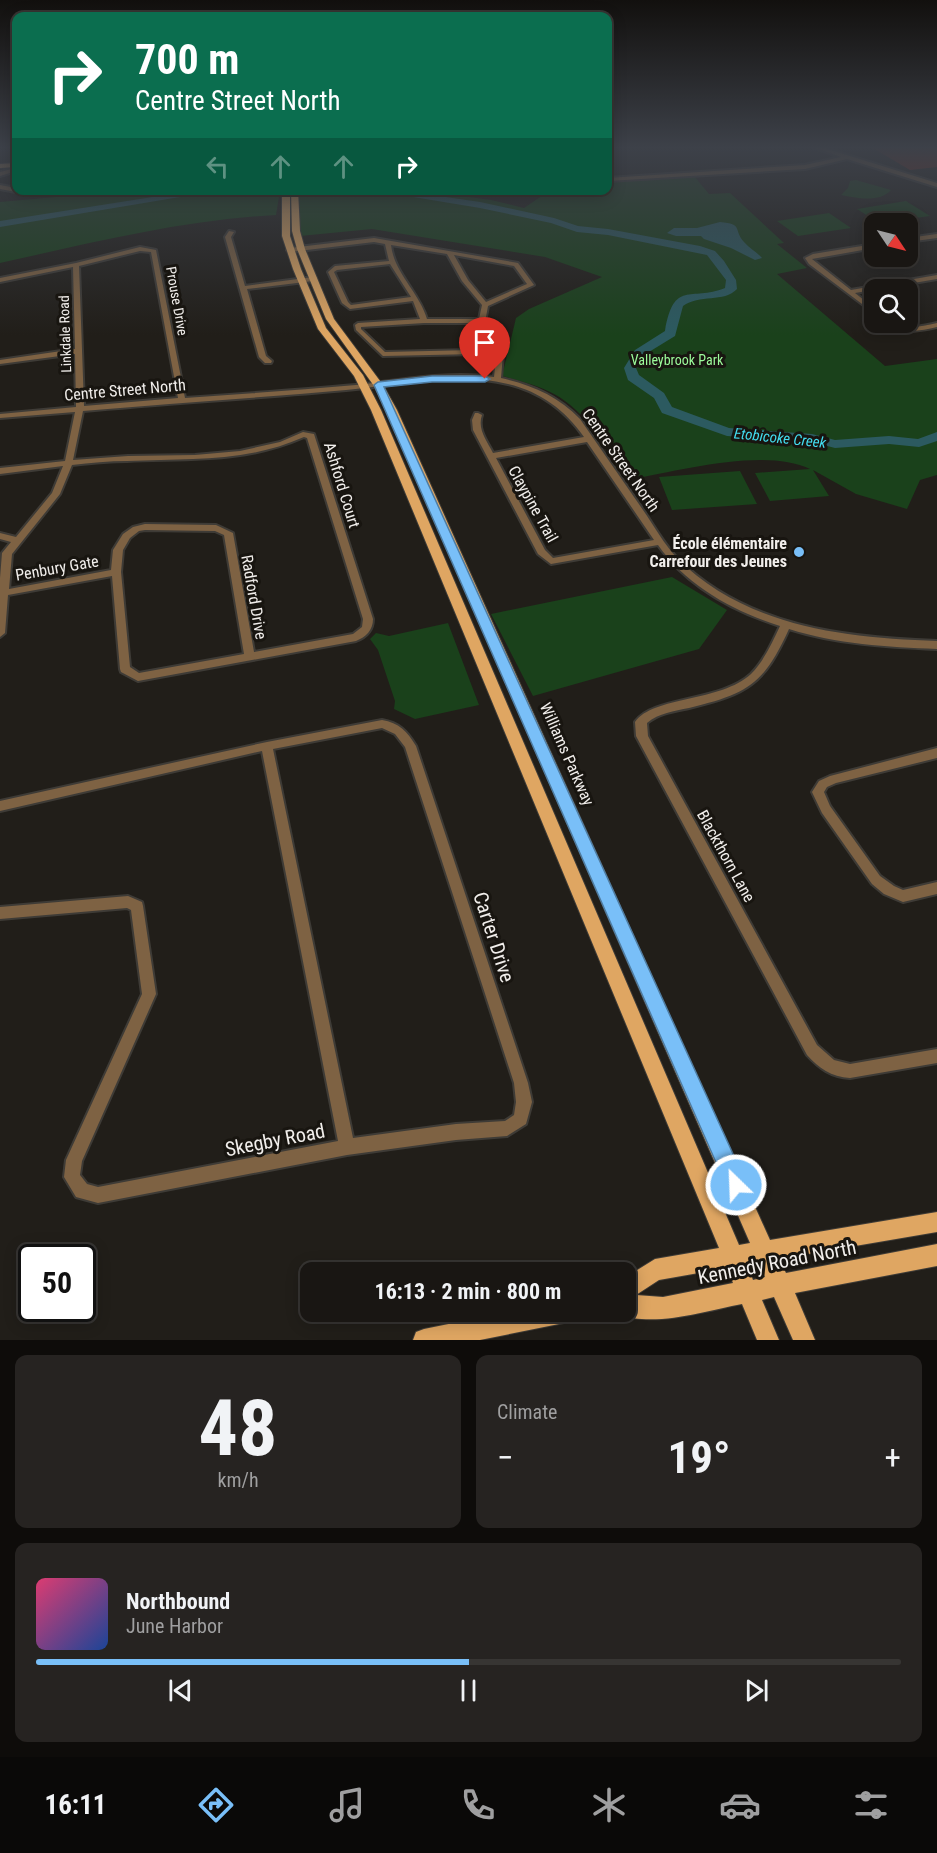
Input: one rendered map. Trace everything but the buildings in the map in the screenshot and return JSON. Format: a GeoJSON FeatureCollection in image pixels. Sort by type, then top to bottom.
{"type":"FeatureCollection","features":[{"type":"Feature","properties":{"kind":"main road","name":"Williams Parkway"},"geometry":{"type":"LineString","coordinates":[[285,210],[286,236],[290,250],[308,280]]}},
{"type":"Feature","properties":{"kind":"main road","name":"Williams Parkway"},"geometry":{"type":"LineString","coordinates":[[295,210],[296,231],[322,329],[372,385],[782,1285],[804,1340]]}},
{"type":"Feature","properties":{"kind":"main road","name":"Williams Parkway"},"geometry":{"type":"LineString","coordinates":[[372,385],[768,1340]]}},
{"type":"Feature","properties":{"kind":"main road","name":"Kennedy Road North"},"geometry":{"type":"LineString","coordinates":[[636,1282],[655,1270],[937,1222]]}},
{"type":"Feature","properties":{"kind":"main road","name":"Kennedy Road North"},"geometry":{"type":"LineString","coordinates":[[636,1307],[663,1308],[937,1255]]}},
{"type":"Feature","properties":{"kind":"main road"},"geometry":{"type":"LineString","coordinates":[[424,1340],[514,1322]]}},
{"type":"Feature","properties":{"kind":"street"},"geometry":{"type":"LineString","coordinates":[[231,232],[228,237],[263,357],[268,361]]}},
{"type":"Feature","properties":{"kind":"street"},"geometry":{"type":"LineString","coordinates":[[918,239],[937,236]]}},
{"type":"Feature","properties":{"kind":"street"},"geometry":{"type":"LineString","coordinates":[[290,250],[374,240],[516,264],[531,285],[485,305]]}},
{"type":"Feature","properties":{"kind":"street"},"geometry":{"type":"LineString","coordinates":[[388,242],[393,262],[422,310],[424,321]]}},
{"type":"Feature","properties":{"kind":"street"},"geometry":{"type":"LineString","coordinates":[[864,248],[808,258],[811,263],[864,303]]}},
{"type":"Feature","properties":{"kind":"street","name":"Prouse Drive"},"geometry":{"type":"LineString","coordinates":[[76,265],[140,249],[154,251],[182,400]]}},
{"type":"Feature","properties":{"kind":"street"},"geometry":{"type":"LineString","coordinates":[[449,252],[465,281],[485,305]]}},
{"type":"Feature","properties":{"kind":"street"},"geometry":{"type":"LineString","coordinates":[[393,262],[335,268],[331,272],[345,303],[350,307],[414,299]]}},
{"type":"Feature","properties":{"kind":"street"},"geometry":{"type":"LineString","coordinates":[[0,280],[76,265]]}},
{"type":"Feature","properties":{"kind":"street","name":"Linkdale Road"},"geometry":{"type":"LineString","coordinates":[[0,633],[6,559],[17,540],[56,494],[68,465],[80,408],[76,265]]}},
{"type":"Feature","properties":{"kind":"street"},"geometry":{"type":"LineString","coordinates":[[850,292],[937,277]]}},
{"type":"Feature","properties":{"kind":"street"},"geometry":{"type":"LineString","coordinates":[[243,288],[308,280]]}},
{"type":"Feature","properties":{"kind":"street"},"geometry":{"type":"LineString","coordinates":[[476,352],[485,305]]}},
{"type":"Feature","properties":{"kind":"street"},"geometry":{"type":"LineString","coordinates":[[482,321],[362,323],[358,325],[358,329],[383,354],[476,352],[500,356],[497,380]]}},
{"type":"Feature","properties":{"kind":"street"},"geometry":{"type":"LineString","coordinates":[[918,328],[937,325]]}},
{"type":"Feature","properties":{"kind":"street"},"geometry":{"type":"LineString","coordinates":[[0,362],[80,351]]}},
{"type":"Feature","properties":{"kind":"street","name":"Centre Street North"},"geometry":{"type":"LineString","coordinates":[[0,416],[453,378],[497,380],[536,390],[555,400],[573,416],[673,559],[707,587],[736,604],[785,626],[847,640],[881,644],[937,645]]}},
{"type":"Feature","properties":{"kind":"street","name":"Claypine Trail"},"geometry":{"type":"LineString","coordinates":[[478,415],[477,430],[541,552],[551,561],[660,542]]}},
{"type":"Feature","properties":{"kind":"street","name":"Ashford Court"},"geometry":{"type":"LineString","coordinates":[[68,465],[128,458],[196,459],[270,448],[285,444],[303,434],[311,436],[368,624],[365,631],[356,637],[249,655]]}},
{"type":"Feature","properties":{"kind":"street","name":"Claypine Trail"},"geometry":{"type":"LineString","coordinates":[[490,456],[590,439]]}},
{"type":"Feature","properties":{"kind":"street"},"geometry":{"type":"LineString","coordinates":[[0,471],[68,465]]}},
{"type":"Feature","properties":{"kind":"street","name":"Radford Drive"},"geometry":{"type":"LineString","coordinates":[[145,527],[224,530],[228,533],[249,655],[152,676],[138,677],[131,674],[125,669],[116,572],[118,550],[126,536],[136,529],[145,527]]}},
{"type":"Feature","properties":{"kind":"street"},"geometry":{"type":"LineString","coordinates":[[0,536],[17,540]]}},
{"type":"Feature","properties":{"kind":"street","name":"Penbury Gate"},"geometry":{"type":"LineString","coordinates":[[3,593],[116,572]]}},
{"type":"Feature","properties":{"kind":"street","name":"Blackthorn Lane"},"geometry":{"type":"LineString","coordinates":[[785,626],[764,669],[753,679],[726,696],[652,712],[641,722],[642,736],[812,1050],[821,1060],[830,1068],[850,1071],[937,1056]]}},
{"type":"Feature","properties":{"kind":"street","name":"Carter Drive"},"geometry":{"type":"LineString","coordinates":[[267,746],[382,724],[393,726],[401,732],[410,746],[521,1083],[524,1102],[521,1119],[507,1128],[456,1132],[347,1147]]}},
{"type":"Feature","properties":{"kind":"street"},"geometry":{"type":"LineString","coordinates":[[0,806],[267,746]]}},
{"type":"Feature","properties":{"kind":"street","name":"Skegby Road"},"geometry":{"type":"LineString","coordinates":[[0,913],[128,902],[137,906],[149,994],[74,1160],[72,1177],[82,1191],[98,1195],[347,1147],[267,746]]}},
{"type":"Feature","properties":{"kind":"street"},"geometry":{"type":"LineString","coordinates":[[937,753],[828,781],[818,792],[826,809],[876,880],[889,890],[903,896],[937,888]]}},
{"type":"Feature","properties":{"kind":"green space"},"geometry":{"type":"Polygon","coordinates":[[[0,210],[277,210],[276,215],[171,227],[0,263],[0,210]]]}},
{"type":"Feature","properties":{"kind":"green space","name":"Valleybrook Park"},"geometry":{"type":"Polygon","coordinates":[[[299,210],[748,210],[784,243],[777,244],[807,268],[777,274],[885,366],[937,359],[937,475],[920,480],[907,509],[856,494],[813,470],[829,496],[770,501],[755,473],[810,469],[770,460],[722,463],[631,479],[596,432],[565,401],[542,388],[502,376],[516,318],[529,309],[602,277],[545,257],[372,229],[300,236],[299,210]]]}},
{"type":"Feature","properties":{"kind":"green space"},"geometry":{"type":"Polygon","coordinates":[[[858,210],[920,210],[930,216],[918,218],[918,213],[864,213],[858,210]]]}},
{"type":"Feature","properties":{"kind":"green space"},"geometry":{"type":"Polygon","coordinates":[[[829,213],[851,228],[798,236],[777,221],[829,213]]]}},
{"type":"Feature","properties":{"kind":"green space"},"geometry":{"type":"Polygon","coordinates":[[[740,471],[757,504],[672,510],[659,477],[740,471]]]}},
{"type":"Feature","properties":{"kind":"green space"},"geometry":{"type":"Polygon","coordinates":[[[672,577],[727,610],[699,649],[533,696],[491,614],[672,577]]]}},
{"type":"Feature","properties":{"kind":"green space"},"geometry":{"type":"Polygon","coordinates":[[[448,623],[479,705],[415,719],[394,709],[395,701],[378,650],[370,639],[376,633],[389,636],[448,623]]]}},
{"type":"Feature","properties":{"kind":"water"},"geometry":{"type":"Polygon","coordinates":[[[720,222],[735,226],[744,242],[762,258],[755,260],[701,236],[676,236],[667,233],[674,228],[697,228],[720,222]]]}},
{"type":"Feature","properties":{"kind":"waterway","name":"Etobicoke Creek"},"geometry":{"type":"LineString","coordinates":[[0,224],[93,210]]}},
{"type":"Feature","properties":{"kind":"waterway","name":"Etobicoke Creek"},"geometry":{"type":"LineString","coordinates":[[501,210],[554,221],[577,229],[608,232],[696,248],[711,253],[720,263],[731,280],[731,289],[727,292],[698,295],[684,300],[675,309],[671,333],[639,353],[630,368],[633,377],[659,396],[667,410],[727,432],[812,438],[835,444],[889,440],[919,443],[937,436]]}},
{"type":"Feature","properties":{"kind":"place","name":"École élémentaire Carrefour des Jeunes"},"geometry":{"type":"Point","coordinates":[799,552]}},
{"type":"Feature","properties":{"kind":"route"},"geometry":{"type":"LineString","coordinates":[[485,379],[470,377],[432,379],[378,385],[392,410],[736,1185]]}}]}
